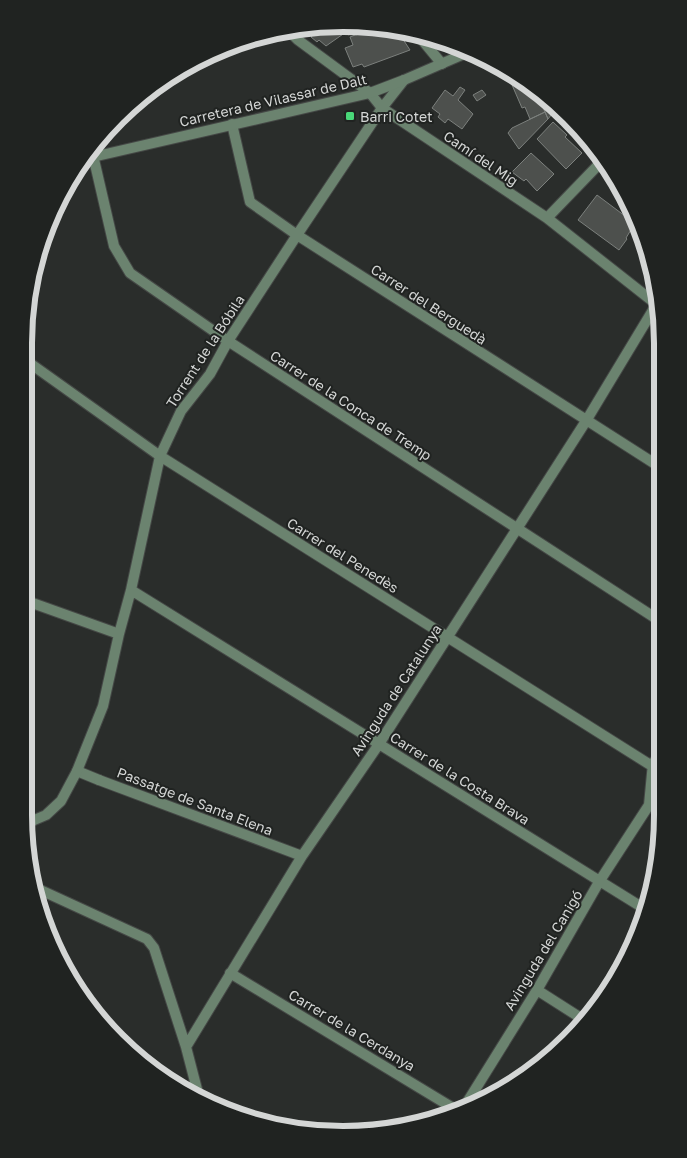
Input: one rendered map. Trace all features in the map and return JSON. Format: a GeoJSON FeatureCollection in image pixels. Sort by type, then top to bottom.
{"type":"FeatureCollection","features":[{"type":"Feature","properties":{"kind":"street","name":"Camí del Mig"},"geometry":{"type":"LineString","coordinates":[[294,36],[370,92],[382,108],[547,218],[652,301]]}},
{"type":"Feature","properties":{"kind":"street"},"geometry":{"type":"LineString","coordinates":[[425,43],[442,64]]}},
{"type":"Feature","properties":{"kind":"street","name":"Carretera de Vilassar de Dalt"},"geometry":{"type":"LineString","coordinates":[[97,155],[370,92],[404,80],[461,55]]}},
{"type":"Feature","properties":{"kind":"street","name":"Torrent de la Bóbila"},"geometry":{"type":"LineString","coordinates":[[32,821],[46,815],[61,801],[77,771],[103,706],[131,590],[160,456],[180,411],[210,374],[228,341],[297,235],[382,108],[404,80]]}},
{"type":"Feature","properties":{"kind":"street","name":"Carrer del Berguedà"},"geometry":{"type":"LineString","coordinates":[[232,124],[250,202],[297,235],[654,465]]}},
{"type":"Feature","properties":{"kind":"street","name":"Carrer de la Conca de Tremp"},"geometry":{"type":"LineString","coordinates":[[92,162],[114,246],[130,273],[228,341],[654,618]]}},
{"type":"Feature","properties":{"kind":"street"},"geometry":{"type":"LineString","coordinates":[[547,218],[598,165]]}},
{"type":"Feature","properties":{"kind":"street","name":"Avinguda de Catalunya"},"geometry":{"type":"LineString","coordinates":[[186,1047],[302,856],[379,744],[653,314]]}},
{"type":"Feature","properties":{"kind":"street","name":"Carrer del Penedès"},"geometry":{"type":"LineString","coordinates":[[32,365],[160,456],[652,766]]}},
{"type":"Feature","properties":{"kind":"street","name":"Carrer de la Costa Brava"},"geometry":{"type":"LineString","coordinates":[[131,590],[640,906]]}},
{"type":"Feature","properties":{"kind":"street"},"geometry":{"type":"LineString","coordinates":[[32,603],[119,634]]}},
{"type":"Feature","properties":{"kind":"street"},"geometry":{"type":"LineString","coordinates":[[652,766],[654,762]]}},
{"type":"Feature","properties":{"kind":"street","name":"Avinguda del Canigó"},"geometry":{"type":"LineString","coordinates":[[468,1099],[537,990],[599,882],[648,805],[652,766]]}},
{"type":"Feature","properties":{"kind":"street","name":"Passatge de Santa Elena"},"geometry":{"type":"LineString","coordinates":[[77,771],[302,856]]}},
{"type":"Feature","properties":{"kind":"street"},"geometry":{"type":"LineString","coordinates":[[42,891],[147,939],[154,948],[158,959],[186,1047],[197,1088]]}},
{"type":"Feature","properties":{"kind":"street","name":"Carrer de la Cerdanya"},"geometry":{"type":"LineString","coordinates":[[230,973],[450,1106]]}},
{"type":"Feature","properties":{"kind":"street"},"geometry":{"type":"LineString","coordinates":[[537,990],[579,1017]]}},
{"type":"Feature","properties":{"kind":"building"},"geometry":{"type":"Polygon","coordinates":[[[346,32],[326,46],[319,40],[317,42],[311,37],[313,35],[346,32]]]}},
{"type":"Feature","properties":{"kind":"building"},"geometry":{"type":"Polygon","coordinates":[[[361,33],[402,38],[410,50],[364,67],[362,64],[353,67],[345,48],[353,45],[350,37],[361,33]]]}},
{"type":"Feature","properties":{"kind":"building"},"geometry":{"type":"Polygon","coordinates":[[[511,81],[541,104],[545,112],[530,119],[525,107],[522,108],[511,81]]]}},
{"type":"Feature","properties":{"kind":"building"},"geometry":{"type":"Polygon","coordinates":[[[460,87],[465,90],[458,100],[473,114],[462,129],[448,119],[445,123],[438,117],[440,114],[432,108],[445,90],[453,96],[460,87]]]}},
{"type":"Feature","properties":{"kind":"building"},"geometry":{"type":"Polygon","coordinates":[[[482,90],[486,95],[477,101],[473,95],[482,90]]]}},
{"type":"Feature","properties":{"kind":"building"},"geometry":{"type":"Polygon","coordinates":[[[542,104],[552,113],[548,119],[542,104]]]}},
{"type":"Feature","properties":{"kind":"building"},"geometry":{"type":"Polygon","coordinates":[[[545,112],[548,119],[519,149],[508,133],[512,128],[545,112]]]}},
{"type":"Feature","properties":{"kind":"building"},"geometry":{"type":"Polygon","coordinates":[[[553,122],[582,153],[566,169],[537,139],[553,122]]]}},
{"type":"Feature","properties":{"kind":"building"},"geometry":{"type":"Polygon","coordinates":[[[531,153],[554,174],[537,191],[526,179],[524,181],[512,172],[531,153]]]}},
{"type":"Feature","properties":{"kind":"building"},"geometry":{"type":"Polygon","coordinates":[[[597,195],[628,218],[632,228],[619,250],[578,220],[597,195]]]}},
{"type":"Feature","properties":{"kind":"place","name":"Barri Cotet"},"geometry":{"type":"Point","coordinates":[350,116]}}]}
